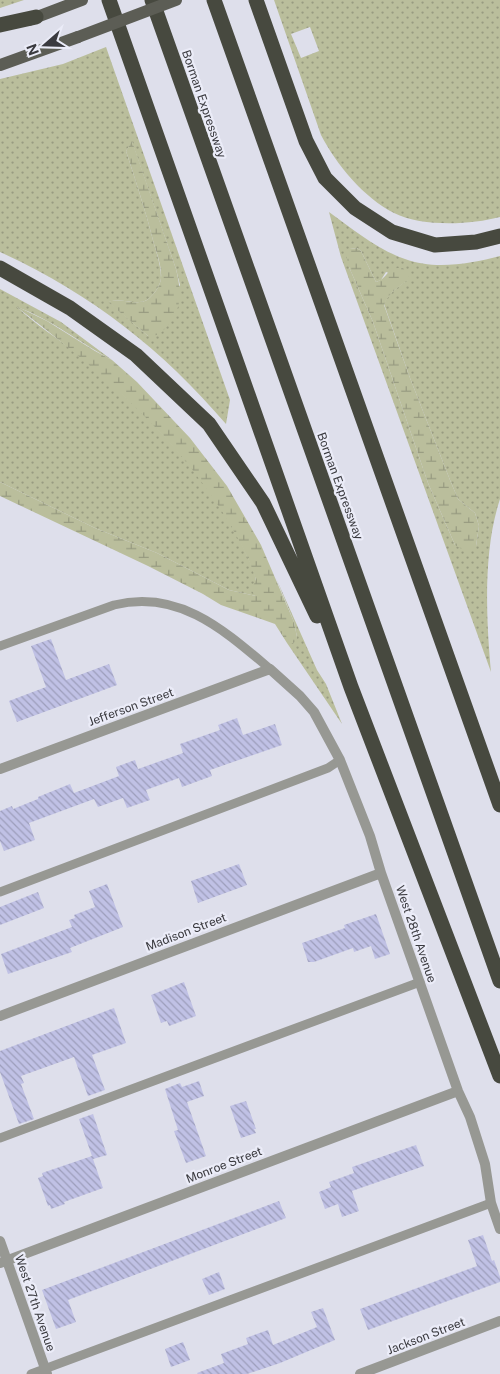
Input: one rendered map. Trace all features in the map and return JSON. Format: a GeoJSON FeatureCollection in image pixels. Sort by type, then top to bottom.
{"type":"FeatureCollection","features":[{"type":"Feature","properties":{"kind":"highway"},"geometry":{"type":"LineString","coordinates":[[110,0],[351,687],[500,1076]]}},
{"type":"Feature","properties":{"kind":"highway","name":"Borman Expressway"},"geometry":{"type":"LineString","coordinates":[[152,0],[500,981]]}},
{"type":"Feature","properties":{"kind":"highway"},"geometry":{"type":"LineString","coordinates":[[214,0],[500,806]]}},
{"type":"Feature","properties":{"kind":"highway"},"geometry":{"type":"LineString","coordinates":[[256,0],[306,141],[325,178],[355,208],[392,232],[435,245],[476,242],[500,236]]}},
{"type":"Feature","properties":{"kind":"highway"},"geometry":{"type":"LineString","coordinates":[[0,25],[36,18]]}},
{"type":"Feature","properties":{"kind":"highway"},"geometry":{"type":"LineString","coordinates":[[0,268],[70,308],[136,356],[209,424],[263,503],[351,687]]}},
{"type":"Feature","properties":{"kind":"main road"},"geometry":{"type":"LineString","coordinates":[[0,32],[82,0]]}},
{"type":"Feature","properties":{"kind":"main road"},"geometry":{"type":"LineString","coordinates":[[0,65],[176,0]]}},
{"type":"Feature","properties":{"kind":"street","name":"West 28th Avenue"},"geometry":{"type":"LineString","coordinates":[[270,669],[300,696],[314,712],[340,760],[370,836],[458,1091],[470,1117],[485,1164],[491,1203],[500,1229]]}},
{"type":"Feature","properties":{"kind":"street","name":"Jefferson Street"},"geometry":{"type":"LineString","coordinates":[[0,769],[270,669]]}},
{"type":"Feature","properties":{"kind":"street","name":"Madison Street"},"geometry":{"type":"LineString","coordinates":[[0,1016],[382,872]]}},
{"type":"Feature","properties":{"kind":"street","name":"Monroe Street"},"geometry":{"type":"LineString","coordinates":[[3,1262],[458,1091]]}},
{"type":"Feature","properties":{"kind":"street","name":"West 27th Avenue"},"geometry":{"type":"LineString","coordinates":[[0,1241],[3,1262],[46,1371]]}},
{"type":"Feature","properties":{"kind":"street","name":"Jackson Street"},"geometry":{"type":"LineString","coordinates":[[360,1374],[500,1321]]}},
{"type":"Feature","properties":{"kind":"lane"},"geometry":{"type":"LineString","coordinates":[[0,646],[114,605],[129,601],[158,601],[188,610],[204,618],[240,643],[270,669]]}},
{"type":"Feature","properties":{"kind":"lane"},"geometry":{"type":"LineString","coordinates":[[0,892],[328,768],[340,760]]}},
{"type":"Feature","properties":{"kind":"lane"},"geometry":{"type":"LineString","coordinates":[[0,1138],[420,982]]}},
{"type":"Feature","properties":{"kind":"lane"},"geometry":{"type":"LineString","coordinates":[[31,1374],[46,1371],[491,1203]]}},
{"type":"Feature","properties":{"kind":"green space"},"geometry":{"type":"Polygon","coordinates":[[[0,0],[24,0],[0,8],[0,0]]]}},
{"type":"Feature","properties":{"kind":"green space"},"geometry":{"type":"Polygon","coordinates":[[[274,0],[500,0],[500,217],[475,222],[432,223],[405,218],[394,213],[372,199],[352,179],[321,135],[274,0]],[[310,27],[291,34],[301,58],[319,51],[310,27]]]}},
{"type":"Feature","properties":{"kind":"green space"},"geometry":{"type":"Polygon","coordinates":[[[106,47],[230,400],[226,424],[176,371],[123,325],[64,286],[0,252],[0,79],[63,64],[106,47]],[[132,142],[126,151],[158,256],[161,281],[152,296],[143,302],[118,300],[109,302],[148,336],[180,285],[132,142]]]}},
{"type":"Feature","properties":{"kind":"green space"},"geometry":{"type":"Polygon","coordinates":[[[132,141],[176,269],[180,291],[180,298],[173,319],[162,332],[151,336],[148,336],[108,302],[118,300],[143,302],[152,296],[161,281],[159,261],[126,151],[132,141]]]}},
{"type":"Feature","properties":{"kind":"green space"},"geometry":{"type":"Polygon","coordinates":[[[329,212],[356,232],[394,255],[416,262],[452,265],[500,256],[500,499],[491,540],[487,584],[491,672],[341,257],[329,212]],[[357,248],[350,249],[349,267],[373,322],[428,483],[455,545],[476,546],[479,526],[475,513],[458,499],[410,378],[384,304],[391,293],[408,280],[386,272],[381,280],[376,282],[361,251],[357,248]]]}},
{"type":"Feature","properties":{"kind":"green space"},"geometry":{"type":"Polygon","coordinates":[[[357,248],[361,251],[376,282],[397,268],[403,268],[409,277],[409,280],[391,293],[384,305],[410,378],[458,499],[475,513],[479,526],[476,546],[472,551],[465,551],[455,545],[428,483],[373,322],[349,267],[346,254],[350,249],[357,248]]]}},
{"type":"Feature","properties":{"kind":"green space"},"geometry":{"type":"Polygon","coordinates":[[[0,289],[61,322],[112,360],[54,325],[17,307],[80,356],[127,398],[193,470],[213,495],[244,549],[253,569],[256,596],[229,590],[157,553],[95,528],[0,482],[0,289]]]}},
{"type":"Feature","properties":{"kind":"green space"},"geometry":{"type":"Polygon","coordinates":[[[14,305],[47,321],[112,360],[137,382],[190,438],[227,486],[261,545],[294,622],[297,641],[287,643],[275,624],[221,605],[148,566],[0,496],[0,482],[95,528],[157,553],[229,590],[256,596],[251,590],[256,580],[238,539],[204,485],[181,456],[156,428],[102,376],[14,305]]]}},
{"type":"Feature","properties":{"kind":"green space"},"geometry":{"type":"Polygon","coordinates":[[[276,578],[317,670],[326,684],[342,724],[287,643],[293,643],[297,637],[294,622],[276,578]]]}},
{"type":"Feature","properties":{"kind":"building"},"geometry":{"type":"Polygon","coordinates":[[[51,639],[66,680],[109,664],[117,685],[17,722],[9,701],[46,687],[31,646],[51,639]]]}},
{"type":"Feature","properties":{"kind":"building"},"geometry":{"type":"Polygon","coordinates":[[[237,718],[243,735],[275,724],[282,745],[210,770],[212,776],[182,787],[179,778],[146,790],[150,800],[127,808],[123,798],[98,807],[94,799],[29,823],[35,840],[4,851],[0,841],[0,811],[12,806],[13,809],[70,784],[74,793],[119,776],[116,767],[135,760],[138,769],[183,753],[180,744],[220,730],[218,725],[237,718]]]}},
{"type":"Feature","properties":{"kind":"building"},"geometry":{"type":"Polygon","coordinates":[[[239,864],[247,885],[198,903],[191,881],[239,864]]]}},
{"type":"Feature","properties":{"kind":"building"},"geometry":{"type":"Polygon","coordinates":[[[107,884],[123,927],[70,948],[72,952],[8,974],[1,954],[72,927],[69,920],[75,918],[74,915],[95,907],[89,891],[107,884]]]}},
{"type":"Feature","properties":{"kind":"building"},"geometry":{"type":"Polygon","coordinates":[[[38,892],[44,908],[0,925],[0,907],[38,892]]]}},
{"type":"Feature","properties":{"kind":"building"},"geometry":{"type":"Polygon","coordinates":[[[376,914],[390,954],[375,959],[371,946],[354,952],[353,948],[314,962],[308,962],[302,943],[345,928],[344,925],[376,914]]]}},
{"type":"Feature","properties":{"kind":"building"},"geometry":{"type":"Polygon","coordinates":[[[184,982],[196,1016],[169,1026],[167,1021],[161,1023],[151,995],[184,982]]]}},
{"type":"Feature","properties":{"kind":"building"},"geometry":{"type":"Polygon","coordinates":[[[114,1008],[126,1043],[92,1055],[105,1090],[88,1096],[74,1057],[21,1076],[24,1083],[21,1084],[34,1119],[19,1124],[0,1072],[0,1051],[114,1008]]]}},
{"type":"Feature","properties":{"kind":"building"},"geometry":{"type":"Polygon","coordinates":[[[199,1081],[204,1096],[187,1102],[206,1156],[186,1163],[174,1131],[178,1130],[165,1089],[180,1083],[182,1087],[199,1081]]]}},
{"type":"Feature","properties":{"kind":"building"},"geometry":{"type":"Polygon","coordinates":[[[246,1101],[256,1133],[241,1138],[230,1106],[246,1101]]]}},
{"type":"Feature","properties":{"kind":"building"},"geometry":{"type":"Polygon","coordinates":[[[93,1114],[107,1155],[93,1159],[103,1188],[64,1202],[65,1204],[51,1209],[50,1205],[48,1206],[38,1178],[43,1176],[42,1173],[92,1156],[79,1119],[93,1114]]]}},
{"type":"Feature","properties":{"kind":"building"},"geometry":{"type":"Polygon","coordinates":[[[416,1145],[424,1166],[352,1191],[359,1211],[342,1217],[338,1204],[325,1209],[319,1192],[331,1187],[329,1182],[354,1173],[352,1167],[416,1145]]]}},
{"type":"Feature","properties":{"kind":"building"},"geometry":{"type":"Polygon","coordinates":[[[279,1201],[286,1218],[68,1300],[76,1322],[56,1329],[42,1290],[279,1201]]]}},
{"type":"Feature","properties":{"kind":"building"},"geometry":{"type":"Polygon","coordinates":[[[483,1235],[492,1261],[494,1260],[500,1282],[368,1330],[360,1309],[477,1266],[468,1240],[483,1235]]]}},
{"type":"Feature","properties":{"kind":"building"},"geometry":{"type":"Polygon","coordinates":[[[219,1272],[225,1289],[209,1295],[202,1279],[219,1272]]]}},
{"type":"Feature","properties":{"kind":"building"},"geometry":{"type":"Polygon","coordinates":[[[323,1308],[335,1340],[280,1363],[247,1374],[197,1373],[224,1363],[221,1354],[248,1344],[246,1338],[268,1330],[273,1345],[317,1327],[311,1312],[323,1308]]]}},
{"type":"Feature","properties":{"kind":"building"},"geometry":{"type":"Polygon","coordinates":[[[183,1342],[190,1360],[171,1367],[165,1349],[183,1342]]]}}]}
